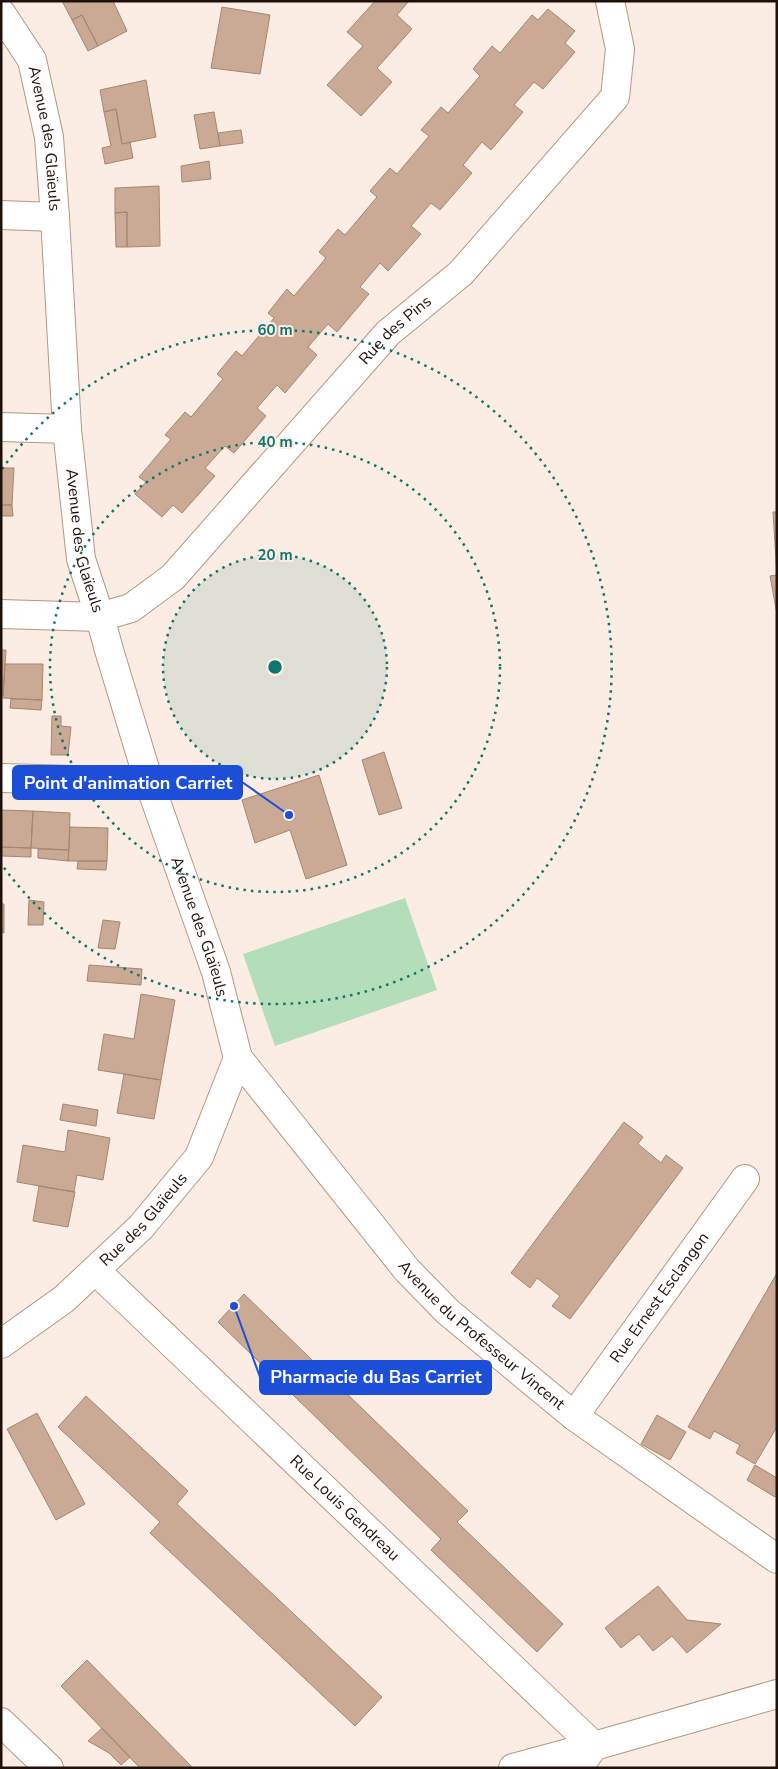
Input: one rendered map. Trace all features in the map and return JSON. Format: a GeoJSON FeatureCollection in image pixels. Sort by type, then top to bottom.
{"type":"FeatureCollection","features":[{"type":"Feature","properties":{"kind":"street","name":"Rue des Pins"},"geometry":{"type":"LineString","coordinates":[[1,614],[100,617],[131,608],[173,577],[388,334],[461,273],[615,97],[620,49],[610,1]]}},
{"type":"Feature","properties":{"kind":"street","name":"Avenue des Glaïeuls"},"geometry":{"type":"LineString","coordinates":[[1,13],[32,60],[49,137],[67,429],[81,559],[149,782],[216,972],[238,1058]]}},
{"type":"Feature","properties":{"kind":"street"},"geometry":{"type":"LineString","coordinates":[[1,215],[55,217]]}},
{"type":"Feature","properties":{"kind":"street"},"geometry":{"type":"LineString","coordinates":[[1,427],[67,429]]}},
{"type":"Feature","properties":{"kind":"street"},"geometry":{"type":"LineString","coordinates":[[1,778],[149,782]]}},
{"type":"Feature","properties":{"kind":"street","name":"Rue des Glaïeuls"},"geometry":{"type":"LineString","coordinates":[[1,1344],[64,1299],[141,1227],[199,1157],[238,1058]]}},
{"type":"Feature","properties":{"kind":"street","name":"Avenue du Professeur Vincent"},"geometry":{"type":"LineString","coordinates":[[238,1058],[407,1270],[448,1312],[574,1416],[777,1559]]}},
{"type":"Feature","properties":{"kind":"street","name":"Rue Ernest Esclangon"},"geometry":{"type":"LineString","coordinates":[[574,1416],[746,1178]]}},
{"type":"Feature","properties":{"kind":"street","name":"Rue Louis Gendreau"},"geometry":{"type":"LineString","coordinates":[[95,1270],[586,1757]]}},
{"type":"Feature","properties":{"kind":"street"},"geometry":{"type":"LineString","coordinates":[[513,1768],[586,1757],[777,1694]]}},
{"type":"Feature","properties":{"kind":"street"},"geometry":{"type":"LineString","coordinates":[[1,1722],[49,1768]]}},
{"type":"Feature","properties":{"kind":"green space"},"geometry":{"type":"Polygon","coordinates":[[[405,898],[437,990],[275,1046],[243,954],[405,898]]]}},
{"type":"Feature","properties":{"kind":"building"},"geometry":{"type":"Polygon","coordinates":[[[62,1],[113,1],[127,31],[98,46],[82,15],[72,20],[62,1]]]}},
{"type":"Feature","properties":{"kind":"building"},"geometry":{"type":"Polygon","coordinates":[[[375,1],[409,1],[397,15],[412,29],[377,68],[392,82],[361,116],[327,85],[363,46],[347,32],[375,1]]]}},
{"type":"Feature","properties":{"kind":"building"},"geometry":{"type":"Polygon","coordinates":[[[222,7],[270,15],[260,74],[211,68],[222,7]]]}},
{"type":"Feature","properties":{"kind":"building"},"geometry":{"type":"Polygon","coordinates":[[[548,9],[575,31],[565,43],[575,52],[543,89],[534,82],[514,105],[523,112],[491,150],[482,142],[463,165],[472,173],[440,210],[431,203],[411,226],[421,234],[388,271],[380,263],[360,287],[369,294],[337,332],[328,324],[308,347],[317,355],[285,393],[277,385],[257,408],[266,416],[234,453],[225,446],[205,468],[215,476],[182,513],[173,505],[162,517],[135,494],[146,482],[139,477],[171,439],[165,435],[185,412],[191,417],[223,379],[217,374],[236,351],[242,356],[274,318],[268,313],[287,289],[294,296],[326,258],[319,252],[338,229],[345,235],[377,197],[370,191],[390,168],[397,174],[429,136],[421,130],[441,107],[448,113],[480,76],[473,69],[492,46],[500,53],[532,15],[538,20],[548,9]]]}},
{"type":"Feature","properties":{"kind":"building"},"geometry":{"type":"Polygon","coordinates":[[[82,15],[98,46],[88,51],[72,20],[82,15]]]}},
{"type":"Feature","properties":{"kind":"building"},"geometry":{"type":"Polygon","coordinates":[[[146,80],[156,137],[122,144],[116,109],[104,112],[100,90],[146,80]]]}},
{"type":"Feature","properties":{"kind":"building"},"geometry":{"type":"Polygon","coordinates":[[[116,109],[122,144],[130,142],[133,158],[105,164],[102,148],[111,146],[104,112],[116,109]]]}},
{"type":"Feature","properties":{"kind":"building"},"geometry":{"type":"Polygon","coordinates":[[[214,112],[220,146],[200,149],[194,115],[214,112]]]}},
{"type":"Feature","properties":{"kind":"building"},"geometry":{"type":"Polygon","coordinates":[[[241,130],[243,143],[220,146],[218,133],[241,130]]]}},
{"type":"Feature","properties":{"kind":"building"},"geometry":{"type":"Polygon","coordinates":[[[209,161],[211,179],[182,182],[181,166],[209,161]]]}},
{"type":"Feature","properties":{"kind":"building"},"geometry":{"type":"Polygon","coordinates":[[[159,186],[160,246],[127,247],[127,212],[115,213],[115,188],[159,186]]]}},
{"type":"Feature","properties":{"kind":"building"},"geometry":{"type":"Polygon","coordinates":[[[127,212],[127,247],[116,247],[115,213],[127,212]]]}},
{"type":"Feature","properties":{"kind":"building"},"geometry":{"type":"Polygon","coordinates":[[[1,468],[14,468],[12,505],[1,505],[1,468]]]}},
{"type":"Feature","properties":{"kind":"building"},"geometry":{"type":"Polygon","coordinates":[[[1,505],[12,505],[13,516],[1,516],[1,505]]]}},
{"type":"Feature","properties":{"kind":"building"},"geometry":{"type":"Polygon","coordinates":[[[773,512],[777,512],[777,575],[773,512]]]}},
{"type":"Feature","properties":{"kind":"building"},"geometry":{"type":"Polygon","coordinates":[[[777,575],[777,614],[770,576],[777,575]]]}},
{"type":"Feature","properties":{"kind":"building"},"geometry":{"type":"Polygon","coordinates":[[[1,650],[6,650],[3,695],[1,695],[1,650]]]}},
{"type":"Feature","properties":{"kind":"building"},"geometry":{"type":"Polygon","coordinates":[[[5,664],[43,664],[42,700],[3,698],[5,664]]]}},
{"type":"Feature","properties":{"kind":"building"},"geometry":{"type":"Polygon","coordinates":[[[11,699],[42,700],[41,710],[10,708],[11,699]]]}},
{"type":"Feature","properties":{"kind":"building"},"geometry":{"type":"Polygon","coordinates":[[[52,716],[61,716],[61,726],[71,727],[68,755],[51,755],[52,716]]]}},
{"type":"Feature","properties":{"kind":"building"},"geometry":{"type":"Polygon","coordinates":[[[384,752],[402,808],[379,815],[362,760],[384,752]]]}},
{"type":"Feature","properties":{"kind":"building"},"geometry":{"type":"Polygon","coordinates":[[[319,775],[347,865],[306,879],[290,830],[255,843],[242,800],[319,775]]]}},
{"type":"Feature","properties":{"kind":"building"},"geometry":{"type":"Polygon","coordinates":[[[1,810],[33,811],[31,848],[1,847],[1,810]]]}},
{"type":"Feature","properties":{"kind":"building"},"geometry":{"type":"Polygon","coordinates":[[[33,811],[70,813],[69,850],[31,848],[33,811]]]}},
{"type":"Feature","properties":{"kind":"building"},"geometry":{"type":"Polygon","coordinates":[[[70,827],[108,828],[107,861],[68,861],[70,827]]]}},
{"type":"Feature","properties":{"kind":"building"},"geometry":{"type":"Polygon","coordinates":[[[1,847],[31,848],[31,857],[1,856],[1,847]]]}},
{"type":"Feature","properties":{"kind":"building"},"geometry":{"type":"Polygon","coordinates":[[[38,849],[69,850],[68,861],[38,858],[38,849]]]}},
{"type":"Feature","properties":{"kind":"building"},"geometry":{"type":"Polygon","coordinates":[[[78,861],[107,861],[106,870],[77,869],[78,861]]]}},
{"type":"Feature","properties":{"kind":"building"},"geometry":{"type":"Polygon","coordinates":[[[29,900],[44,902],[43,925],[28,925],[29,900]]]}},
{"type":"Feature","properties":{"kind":"building"},"geometry":{"type":"Polygon","coordinates":[[[1,904],[4,904],[4,933],[1,932],[1,904]]]}},
{"type":"Feature","properties":{"kind":"building"},"geometry":{"type":"Polygon","coordinates":[[[103,920],[120,922],[115,949],[98,948],[103,920]]]}},
{"type":"Feature","properties":{"kind":"building"},"geometry":{"type":"Polygon","coordinates":[[[89,965],[142,969],[141,985],[87,981],[89,965]]]}},
{"type":"Feature","properties":{"kind":"building"},"geometry":{"type":"Polygon","coordinates":[[[141,994],[175,1000],[161,1080],[98,1070],[104,1034],[134,1039],[141,994]]]}},
{"type":"Feature","properties":{"kind":"building"},"geometry":{"type":"Polygon","coordinates":[[[124,1074],[161,1080],[154,1119],[117,1113],[124,1074]]]}},
{"type":"Feature","properties":{"kind":"building"},"geometry":{"type":"Polygon","coordinates":[[[63,1104],[98,1110],[96,1126],[60,1120],[63,1104]]]}},
{"type":"Feature","properties":{"kind":"building"},"geometry":{"type":"Polygon","coordinates":[[[624,1122],[643,1137],[638,1144],[661,1163],[666,1155],[683,1168],[570,1319],[552,1306],[560,1296],[537,1278],[530,1288],[511,1273],[624,1122]]]}},
{"type":"Feature","properties":{"kind":"building"},"geometry":{"type":"Polygon","coordinates":[[[68,1130],[110,1138],[103,1180],[77,1175],[74,1192],[17,1182],[23,1145],[65,1152],[68,1130]]]}},
{"type":"Feature","properties":{"kind":"building"},"geometry":{"type":"Polygon","coordinates":[[[39,1186],[75,1192],[68,1227],[33,1221],[39,1186]]]}},
{"type":"Feature","properties":{"kind":"building"},"geometry":{"type":"Polygon","coordinates":[[[777,1273],[777,1427],[755,1464],[736,1453],[740,1445],[714,1431],[710,1439],[688,1427],[777,1273]]]}},
{"type":"Feature","properties":{"kind":"building"},"geometry":{"type":"Polygon","coordinates":[[[244,1294],[468,1511],[457,1522],[563,1624],[537,1652],[431,1550],[441,1539],[218,1322],[244,1294]]]}},
{"type":"Feature","properties":{"kind":"building"},"geometry":{"type":"Polygon","coordinates":[[[86,1396],[188,1491],[177,1504],[382,1697],[355,1726],[150,1533],[160,1522],[58,1427],[86,1396]]]}},
{"type":"Feature","properties":{"kind":"building"},"geometry":{"type":"Polygon","coordinates":[[[37,1413],[85,1504],[56,1520],[7,1429],[37,1413]]]}},
{"type":"Feature","properties":{"kind":"building"},"geometry":{"type":"Polygon","coordinates":[[[657,1415],[686,1432],[670,1460],[641,1444],[657,1415]]]}},
{"type":"Feature","properties":{"kind":"building"},"geometry":{"type":"Polygon","coordinates":[[[755,1465],[777,1478],[777,1494],[775,1497],[747,1480],[755,1465]]]}},
{"type":"Feature","properties":{"kind":"building"},"geometry":{"type":"Polygon","coordinates":[[[658,1586],[687,1620],[721,1624],[687,1653],[672,1636],[653,1651],[639,1634],[621,1648],[605,1628],[658,1586]]]}},
{"type":"Feature","properties":{"kind":"building"},"geometry":{"type":"Polygon","coordinates":[[[87,1660],[193,1768],[140,1768],[61,1686],[87,1660]]]}},
{"type":"Feature","properties":{"kind":"building"},"geometry":{"type":"Polygon","coordinates":[[[102,1728],[130,1757],[121,1765],[109,1753],[88,1741],[102,1728]]]}},
{"type":"Feature","properties":{"kind":"place","name":"Point d'animation Carriet"},"geometry":{"type":"Point","coordinates":[289,815]}},
{"type":"Feature","properties":{"kind":"place","name":"Pharmacie du Bas Carriet"},"geometry":{"type":"Point","coordinates":[234,1306]}}]}
